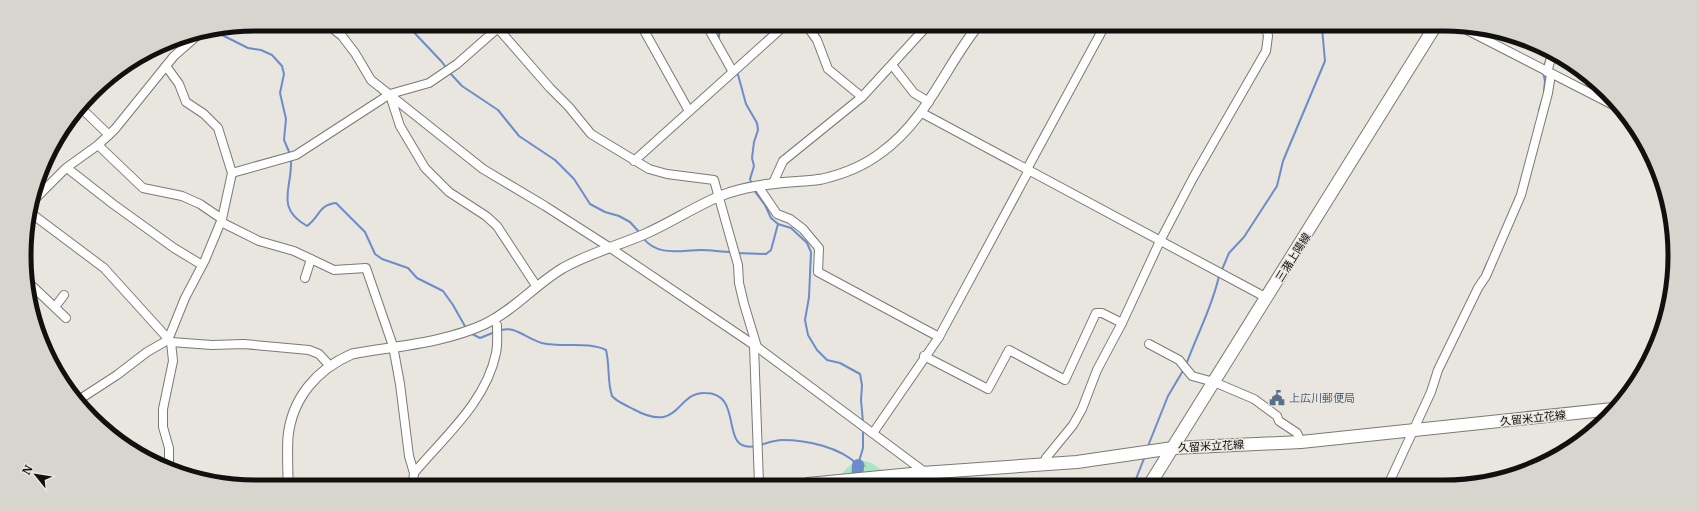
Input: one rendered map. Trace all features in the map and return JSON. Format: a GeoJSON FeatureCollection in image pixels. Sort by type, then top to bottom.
{"type":"FeatureCollection","features":[{"type":"Feature","properties":{"kind":"main road","name":"三潴上陽線"},"geometry":{"type":"LineString","coordinates":[[1153,480],[1432,31]]}},
{"type":"Feature","properties":{"kind":"main road","name":"久留米立花線"},"geometry":{"type":"LineString","coordinates":[[849,480],[922,473],[1078,462],[1173,448],[1302,442],[1606,410]]}},
{"type":"Feature","properties":{"kind":"street"},"geometry":{"type":"LineString","coordinates":[[336,31],[342,36],[356,53],[371,80],[483,169],[609,246],[755,347],[922,470],[922,473],[928,480]]}},
{"type":"Feature","properties":{"kind":"street"},"geometry":{"type":"LineString","coordinates":[[232,172],[296,155],[390,94],[429,84],[457,64],[491,31]]}},
{"type":"Feature","properties":{"kind":"street"},"geometry":{"type":"LineString","coordinates":[[500,31],[550,88],[569,107],[590,134],[650,169],[667,174],[714,180],[738,265],[739,283],[755,347],[759,480]]}},
{"type":"Feature","properties":{"kind":"street"},"geometry":{"type":"LineString","coordinates":[[644,31],[688,111]]}},
{"type":"Feature","properties":{"kind":"street"},"geometry":{"type":"LineString","coordinates":[[711,31],[733,72]]}},
{"type":"Feature","properties":{"kind":"street"},"geometry":{"type":"LineString","coordinates":[[634,161],[778,31]]}},
{"type":"Feature","properties":{"kind":"street"},"geometry":{"type":"LineString","coordinates":[[811,31],[817,40],[828,69],[862,97]]}},
{"type":"Feature","properties":{"kind":"street"},"geometry":{"type":"LineString","coordinates":[[773,183],[783,161],[862,97],[923,31]]}},
{"type":"Feature","properties":{"kind":"street"},"geometry":{"type":"LineString","coordinates":[[288,480],[288,438],[294,410],[303,393],[314,379],[330,366],[352,354],[447,337],[485,324],[561,270],[583,257],[609,246],[632,240],[669,223],[719,196],[754,186],[821,179],[858,168],[882,152],[904,134],[922,113],[974,31]]}},
{"type":"Feature","properties":{"kind":"street"},"geometry":{"type":"LineString","coordinates":[[873,433],[924,356],[939,337],[1102,31]]}},
{"type":"Feature","properties":{"kind":"street"},"geometry":{"type":"LineString","coordinates":[[1043,464],[1046,458],[1073,425],[1082,409],[1097,370],[1122,323],[1160,241],[1193,178],[1266,50],[1268,36],[1267,31]]}},
{"type":"Feature","properties":{"kind":"street"},"geometry":{"type":"LineString","coordinates":[[1472,33],[1607,102]]}},
{"type":"Feature","properties":{"kind":"street"},"geometry":{"type":"LineString","coordinates":[[40,194],[67,168],[109,135],[133,108],[147,88],[174,56],[192,41]]}},
{"type":"Feature","properties":{"kind":"street"},"geometry":{"type":"LineString","coordinates":[[1391,480],[1431,392],[1438,370],[1478,288],[1486,276],[1521,195],[1548,93],[1551,59]]}},
{"type":"Feature","properties":{"kind":"street"},"geometry":{"type":"LineString","coordinates":[[892,65],[914,93],[929,102]]}},
{"type":"Feature","properties":{"kind":"street"},"geometry":{"type":"LineString","coordinates":[[166,66],[179,84],[186,102],[204,114],[218,128],[232,172],[221,221],[202,265],[185,298],[170,341],[173,361],[163,409],[163,427],[169,448],[168,462]]}},
{"type":"Feature","properties":{"kind":"street"},"geometry":{"type":"LineString","coordinates":[[390,94],[400,126],[425,168],[449,192],[486,216],[497,226],[537,287]]}},
{"type":"Feature","properties":{"kind":"street"},"geometry":{"type":"LineString","coordinates":[[84,110],[109,135]]}},
{"type":"Feature","properties":{"kind":"street"},"geometry":{"type":"LineString","coordinates":[[922,113],[1267,298]]}},
{"type":"Feature","properties":{"kind":"street"},"geometry":{"type":"LineString","coordinates":[[98,145],[113,161],[123,168],[143,188],[182,196],[200,204],[221,221],[259,241],[294,251],[334,270],[366,268],[393,346],[400,384],[409,456],[414,474],[413,480]]}},
{"type":"Feature","properties":{"kind":"street"},"geometry":{"type":"LineString","coordinates":[[67,168],[113,204],[174,248],[202,265]]}},
{"type":"Feature","properties":{"kind":"street"},"geometry":{"type":"LineString","coordinates":[[754,186],[777,214],[790,219],[804,228],[819,248],[818,272],[939,337]]}},
{"type":"Feature","properties":{"kind":"street"},"geometry":{"type":"LineString","coordinates":[[34,216],[104,268],[170,341]]}},
{"type":"Feature","properties":{"kind":"street"},"geometry":{"type":"LineString","coordinates":[[305,278],[311,259]]}},
{"type":"Feature","properties":{"kind":"street"},"geometry":{"type":"LineString","coordinates":[[33,288],[66,318]]}},
{"type":"Feature","properties":{"kind":"street"},"geometry":{"type":"LineString","coordinates":[[55,307],[64,295]]}},
{"type":"Feature","properties":{"kind":"street"},"geometry":{"type":"LineString","coordinates":[[924,356],[988,389],[1009,350],[1065,380],[1096,313],[1102,313],[1122,323]]}},
{"type":"Feature","properties":{"kind":"street"},"geometry":{"type":"LineString","coordinates":[[414,474],[473,406],[488,381],[496,353],[497,325]]}},
{"type":"Feature","properties":{"kind":"street"},"geometry":{"type":"LineString","coordinates":[[82,398],[117,375],[147,352],[170,341],[212,345],[244,344],[310,350],[319,354],[330,366]]}},
{"type":"Feature","properties":{"kind":"street"},"geometry":{"type":"LineString","coordinates":[[1149,344],[1179,360],[1192,376],[1214,382],[1254,399],[1277,416],[1279,421],[1297,433],[1302,442]]}},
{"type":"Feature","properties":{"kind":"green space"},"geometry":{"type":"Polygon","coordinates":[[[861,460],[871,463],[898,480],[839,480],[846,469],[857,461],[861,460]]]}},
{"type":"Feature","properties":{"kind":"waterway"},"geometry":{"type":"LineString","coordinates":[[413,31],[447,69]]}},
{"type":"Feature","properties":{"kind":"waterway"},"geometry":{"type":"LineString","coordinates":[[719,40],[719,34],[721,31]]}},
{"type":"Feature","properties":{"kind":"waterway"},"geometry":{"type":"LineString","coordinates":[[1221,272],[1229,253],[1244,237],[1277,186],[1283,161],[1325,61],[1322,31]]}},
{"type":"Feature","properties":{"kind":"waterway"},"geometry":{"type":"LineString","coordinates":[[220,34],[248,48],[261,50],[272,55],[282,66],[284,74],[280,93],[286,119],[284,140],[290,154]]}},
{"type":"Feature","properties":{"kind":"waterway"},"geometry":{"type":"LineString","coordinates":[[1544,67],[1547,56]]}},
{"type":"Feature","properties":{"kind":"waterway"},"geometry":{"type":"LineString","coordinates":[[737,71],[746,104],[757,123],[758,130],[754,142],[752,158],[754,166],[750,179],[752,185]]}},
{"type":"Feature","properties":{"kind":"waterway"},"geometry":{"type":"LineString","coordinates":[[1543,72],[1545,81],[1544,91]]}},
{"type":"Feature","properties":{"kind":"waterway"},"geometry":{"type":"LineString","coordinates":[[450,73],[462,86],[498,110],[519,136],[555,160],[574,179],[590,204],[630,222],[640,233]]}},
{"type":"Feature","properties":{"kind":"waterway"},"geometry":{"type":"LineString","coordinates":[[1539,110],[1542,101]]}},
{"type":"Feature","properties":{"kind":"waterway"},"geometry":{"type":"LineString","coordinates":[[291,158],[287,196],[291,212],[297,219],[307,226],[322,209],[330,204],[336,203],[365,232],[375,254],[382,259],[408,268],[417,278],[443,291],[466,328]]}},
{"type":"Feature","properties":{"kind":"waterway"},"geometry":{"type":"LineString","coordinates":[[753,189],[765,205],[771,218],[778,224],[791,228],[807,243],[811,252],[809,297],[805,320],[808,335],[817,350],[827,360],[840,363],[860,374],[862,385],[861,400],[863,422]]}},
{"type":"Feature","properties":{"kind":"waterway"},"geometry":{"type":"LineString","coordinates":[[736,253],[766,254],[771,250],[778,224]]}},
{"type":"Feature","properties":{"kind":"waterway"},"geometry":{"type":"LineString","coordinates":[[643,238],[655,248],[662,250],[705,250],[732,252]]}},
{"type":"Feature","properties":{"kind":"waterway"},"geometry":{"type":"LineString","coordinates":[[1483,273],[1487,263]]}},
{"type":"Feature","properties":{"kind":"waterway"},"geometry":{"type":"LineString","coordinates":[[1186,365],[1208,310],[1219,276]]}},
{"type":"Feature","properties":{"kind":"waterway"},"geometry":{"type":"LineString","coordinates":[[499,331],[510,329],[542,343],[558,345],[583,345],[599,347],[606,350],[612,396],[616,400],[649,416],[660,417],[669,415],[695,394],[705,393],[717,396],[725,402],[737,441],[744,446],[756,446]]}},
{"type":"Feature","properties":{"kind":"waterway"},"geometry":{"type":"LineString","coordinates":[[470,333],[480,338],[495,332]]}},
{"type":"Feature","properties":{"kind":"waterway"},"geometry":{"type":"LineString","coordinates":[[1148,446],[1168,396],[1184,369]]}},
{"type":"Feature","properties":{"kind":"waterway"},"geometry":{"type":"LineString","coordinates":[[858,465],[863,448],[863,429]]}},
{"type":"Feature","properties":{"kind":"waterway"},"geometry":{"type":"LineString","coordinates":[[760,445],[782,440],[812,443],[833,449],[851,459],[858,465]]}},
{"type":"Feature","properties":{"kind":"waterway"},"geometry":{"type":"LineString","coordinates":[[1136,480],[1145,456]]}},
{"type":"Feature","properties":{"kind":"waterway"},"geometry":{"type":"LineString","coordinates":[[857,480],[858,465]]}},
{"type":"Feature","properties":{"kind":"place","name":"上広川郵便局"},"geometry":{"type":"Point","coordinates":[1277,398]}}]}
